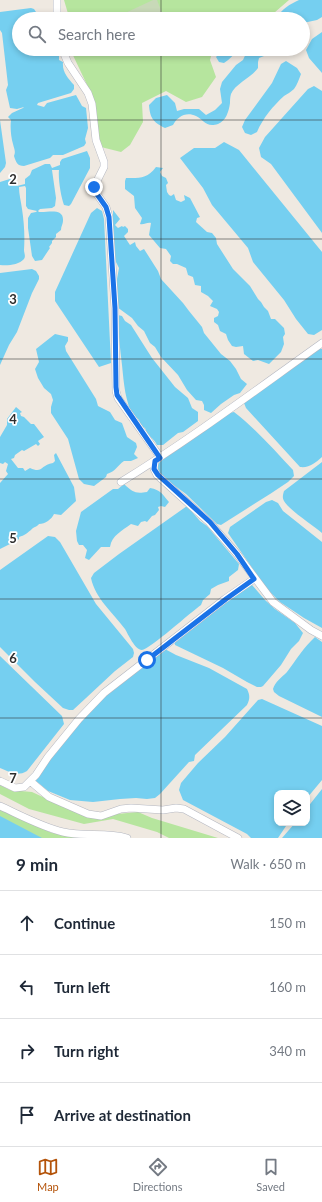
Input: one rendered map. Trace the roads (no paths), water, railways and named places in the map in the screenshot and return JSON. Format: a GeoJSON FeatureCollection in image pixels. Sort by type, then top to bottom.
{"type":"FeatureCollection","features":[{"type":"Feature","properties":{"kind":"street"},"geometry":{"type":"LineString","coordinates":[[57,0],[57,12]]}},
{"type":"Feature","properties":{"kind":"street"},"geometry":{"type":"LineString","coordinates":[[65,56],[68,63],[85,87],[92,104],[96,140],[104,162],[104,167],[94,190],[106,207],[109,217],[115,308],[116,391],[118,398],[157,459],[154,469],[158,475],[210,522],[237,554],[254,579],[273,602],[310,630],[322,636]]}},
{"type":"Feature","properties":{"kind":"street"},"geometry":{"type":"LineString","coordinates":[[122,482],[242,401],[322,343]]}},
{"type":"Feature","properties":{"kind":"street"},"geometry":{"type":"LineString","coordinates":[[0,781],[18,789],[24,787],[79,719],[104,693],[254,579]]}},
{"type":"Feature","properties":{"kind":"street"},"geometry":{"type":"LineString","coordinates":[[30,781],[49,798],[88,814],[101,816],[121,809],[131,808],[163,810],[176,808],[184,809],[238,838]]}},
{"type":"Feature","properties":{"kind":"street"},"geometry":{"type":"LineString","coordinates":[[0,806],[62,832],[127,838]]}},
{"type":"Feature","properties":{"kind":"water"},"geometry":{"type":"Polygon","coordinates":[[[299,0],[322,0],[322,17],[310,22],[310,12],[281,12],[289,5],[299,0]]]}},
{"type":"Feature","properties":{"kind":"water"},"geometry":{"type":"Polygon","coordinates":[[[31,8],[36,12],[12,12],[12,56],[59,56],[59,60],[63,62],[64,72],[74,85],[74,89],[71,93],[38,103],[37,105],[44,107],[47,103],[76,95],[82,106],[86,108],[88,128],[85,139],[86,143],[84,146],[63,155],[53,155],[50,158],[24,166],[16,162],[11,135],[11,120],[8,117],[12,113],[24,107],[17,109],[10,108],[6,90],[8,85],[2,33],[0,30],[0,12],[31,8]]]}},
{"type":"Feature","properties":{"kind":"water"},"geometry":{"type":"Polygon","coordinates":[[[322,32],[322,73],[308,56],[310,56],[310,43],[312,39],[322,32]]]}},
{"type":"Feature","properties":{"kind":"water"},"geometry":{"type":"Polygon","coordinates":[[[233,56],[224,63],[219,62],[216,57],[233,56]]]}},
{"type":"Feature","properties":{"kind":"water"},"geometry":{"type":"Polygon","coordinates":[[[245,56],[264,56],[259,58],[258,68],[233,90],[228,112],[221,123],[211,125],[196,116],[189,114],[179,117],[173,125],[165,128],[153,119],[150,113],[149,105],[156,98],[167,95],[175,103],[177,111],[184,109],[199,109],[206,115],[215,110],[222,103],[220,89],[222,82],[236,65],[243,60],[245,56]]]}},
{"type":"Feature","properties":{"kind":"water"},"geometry":{"type":"Polygon","coordinates":[[[286,61],[297,68],[301,74],[296,86],[272,108],[257,132],[251,135],[245,133],[242,127],[245,120],[272,83],[281,64],[286,61]]]}},
{"type":"Feature","properties":{"kind":"water"},"geometry":{"type":"Polygon","coordinates":[[[314,86],[322,91],[322,233],[271,164],[261,157],[259,148],[265,137],[308,89],[314,86]]]}},
{"type":"Feature","properties":{"kind":"water"},"geometry":{"type":"Polygon","coordinates":[[[0,120],[6,163],[5,167],[0,173],[0,120]]]}},
{"type":"Feature","properties":{"kind":"water"},"geometry":{"type":"Polygon","coordinates":[[[224,142],[239,150],[322,252],[322,330],[314,335],[308,334],[296,319],[284,300],[253,262],[248,248],[212,205],[203,188],[180,158],[194,148],[215,148],[224,142]]]}},
{"type":"Feature","properties":{"kind":"water"},"geometry":{"type":"Polygon","coordinates":[[[87,151],[90,158],[90,168],[69,206],[64,205],[63,202],[59,183],[59,170],[52,170],[56,198],[55,206],[52,208],[40,209],[38,211],[58,212],[63,217],[63,222],[61,230],[56,234],[56,237],[52,241],[49,247],[50,248],[42,260],[35,261],[32,256],[28,228],[28,218],[31,213],[37,211],[28,209],[26,206],[26,188],[25,186],[19,187],[24,224],[25,258],[16,264],[0,265],[0,182],[13,178],[15,179],[17,186],[25,184],[25,179],[30,175],[32,170],[45,164],[50,164],[52,168],[60,165],[62,159],[87,151]]]}},
{"type":"Feature","properties":{"kind":"water"},"geometry":{"type":"Polygon","coordinates":[[[156,167],[163,168],[160,172],[162,176],[166,178],[168,183],[166,185],[169,195],[171,196],[174,194],[176,200],[181,202],[185,200],[184,195],[190,198],[200,217],[197,218],[196,222],[207,232],[212,233],[216,238],[217,244],[233,269],[250,286],[268,311],[271,319],[275,319],[284,328],[284,344],[281,352],[269,364],[258,360],[253,361],[244,354],[243,346],[232,346],[226,334],[220,331],[218,325],[214,322],[214,318],[218,316],[219,312],[217,309],[210,306],[213,301],[201,292],[201,286],[195,285],[193,277],[188,275],[186,268],[173,264],[170,261],[171,256],[166,249],[160,248],[149,235],[151,223],[140,224],[142,218],[135,208],[134,196],[125,189],[125,181],[126,178],[139,178],[146,176],[156,167]]]}},
{"type":"Feature","properties":{"kind":"water"},"geometry":{"type":"Polygon","coordinates":[[[97,208],[102,211],[104,219],[111,363],[99,367],[55,301],[55,292],[91,213],[97,208]]]}},
{"type":"Feature","properties":{"kind":"water"},"geometry":{"type":"Polygon","coordinates":[[[113,210],[120,219],[115,225],[118,228],[125,226],[128,229],[128,232],[124,236],[130,245],[135,242],[140,251],[144,249],[158,271],[161,279],[183,303],[202,327],[204,333],[221,354],[230,361],[241,379],[247,384],[240,393],[234,395],[211,413],[204,410],[202,401],[196,400],[187,390],[178,375],[150,343],[144,331],[132,318],[117,307],[117,279],[119,268],[113,256],[113,210]]]}},
{"type":"Feature","properties":{"kind":"water"},"geometry":{"type":"Polygon","coordinates":[[[32,269],[36,271],[39,279],[17,332],[0,365],[0,273],[32,269]]]}},
{"type":"Feature","properties":{"kind":"water"},"geometry":{"type":"Polygon","coordinates":[[[118,315],[122,316],[125,321],[131,325],[152,358],[175,387],[188,398],[192,408],[198,412],[198,421],[183,432],[178,433],[163,445],[157,445],[145,428],[141,426],[139,420],[137,418],[134,419],[129,405],[123,379],[118,315]]]}},
{"type":"Feature","properties":{"kind":"water"},"geometry":{"type":"Polygon","coordinates":[[[55,334],[68,337],[68,341],[65,346],[66,351],[96,399],[98,406],[110,412],[115,420],[122,423],[127,437],[136,443],[137,447],[134,454],[138,458],[131,461],[124,461],[94,486],[84,484],[79,479],[68,439],[51,413],[53,400],[51,394],[44,388],[35,369],[39,362],[36,349],[55,334]]]}},
{"type":"Feature","properties":{"kind":"water"},"geometry":{"type":"Polygon","coordinates":[[[317,349],[322,349],[322,457],[310,466],[300,467],[246,408],[244,403],[246,400],[317,349]]]}},
{"type":"Feature","properties":{"kind":"water"},"geometry":{"type":"Polygon","coordinates":[[[16,407],[22,412],[20,413],[21,416],[31,424],[34,424],[44,437],[38,441],[40,444],[38,446],[36,444],[24,451],[22,450],[11,459],[18,468],[23,468],[25,471],[30,468],[40,470],[46,465],[55,461],[54,455],[56,453],[74,487],[76,501],[61,515],[54,514],[48,521],[39,524],[19,537],[19,539],[13,544],[0,549],[0,483],[8,474],[6,471],[8,464],[5,462],[3,464],[0,463],[0,437],[7,425],[7,419],[16,407]]]}},
{"type":"Feature","properties":{"kind":"water"},"geometry":{"type":"Polygon","coordinates":[[[234,412],[250,425],[272,447],[293,470],[294,476],[288,482],[221,525],[217,524],[186,494],[160,475],[156,468],[166,457],[229,413],[234,412]]]}},
{"type":"Feature","properties":{"kind":"water"},"geometry":{"type":"Polygon","coordinates":[[[322,462],[322,533],[291,509],[284,501],[283,497],[284,491],[322,462]]]}},
{"type":"Feature","properties":{"kind":"water"},"geometry":{"type":"Polygon","coordinates":[[[124,484],[132,491],[140,493],[147,492],[150,488],[157,490],[169,502],[165,507],[158,507],[159,510],[147,522],[141,522],[138,526],[131,524],[121,531],[115,536],[110,547],[101,547],[89,560],[85,558],[87,550],[83,545],[79,545],[77,541],[76,531],[81,512],[113,489],[118,489],[124,484]]]}},
{"type":"Feature","properties":{"kind":"water"},"geometry":{"type":"Polygon","coordinates":[[[272,500],[278,503],[283,511],[322,542],[322,628],[280,602],[266,588],[228,533],[230,527],[266,502],[272,500]]]}},
{"type":"Feature","properties":{"kind":"water"},"geometry":{"type":"Polygon","coordinates":[[[187,506],[200,521],[207,526],[239,564],[238,570],[229,577],[229,581],[211,589],[210,594],[203,600],[201,605],[142,650],[134,645],[125,629],[100,599],[91,578],[94,573],[119,554],[187,506]]]}},
{"type":"Feature","properties":{"kind":"water"},"geometry":{"type":"Polygon","coordinates":[[[48,536],[55,537],[60,542],[96,604],[133,649],[134,653],[133,657],[115,671],[73,710],[63,708],[0,647],[0,570],[48,536]]]}},
{"type":"Feature","properties":{"kind":"water"},"geometry":{"type":"Polygon","coordinates":[[[248,584],[252,585],[275,609],[295,623],[303,633],[299,641],[291,649],[281,665],[261,687],[257,687],[223,668],[175,645],[174,640],[248,584]]]}},
{"type":"Feature","properties":{"kind":"water"},"geometry":{"type":"Polygon","coordinates":[[[315,637],[322,642],[322,717],[279,696],[273,689],[277,682],[315,637]]]}},
{"type":"Feature","properties":{"kind":"water"},"geometry":{"type":"Polygon","coordinates":[[[163,648],[176,655],[209,668],[247,689],[249,693],[249,701],[247,705],[195,755],[194,761],[189,762],[155,798],[120,799],[93,802],[70,800],[48,791],[36,781],[37,772],[103,697],[163,648]]]}},
{"type":"Feature","properties":{"kind":"water"},"geometry":{"type":"Polygon","coordinates":[[[0,656],[62,716],[64,724],[27,771],[20,774],[0,768],[0,656]]]}},
{"type":"Feature","properties":{"kind":"water"},"geometry":{"type":"Polygon","coordinates":[[[262,699],[322,726],[322,780],[310,794],[310,790],[274,790],[274,826],[286,826],[278,838],[251,838],[247,834],[183,800],[179,790],[181,783],[198,763],[225,737],[258,700],[262,699]]]}},
{"type":"Feature","properties":{"kind":"water"},"geometry":{"type":"Polygon","coordinates":[[[322,789],[322,838],[282,838],[292,826],[310,826],[310,804],[322,789]]]}},
{"type":"Feature","properties":{"kind":"water"},"geometry":{"type":"Polygon","coordinates":[[[0,816],[42,838],[0,838],[0,816]]]}}]}
